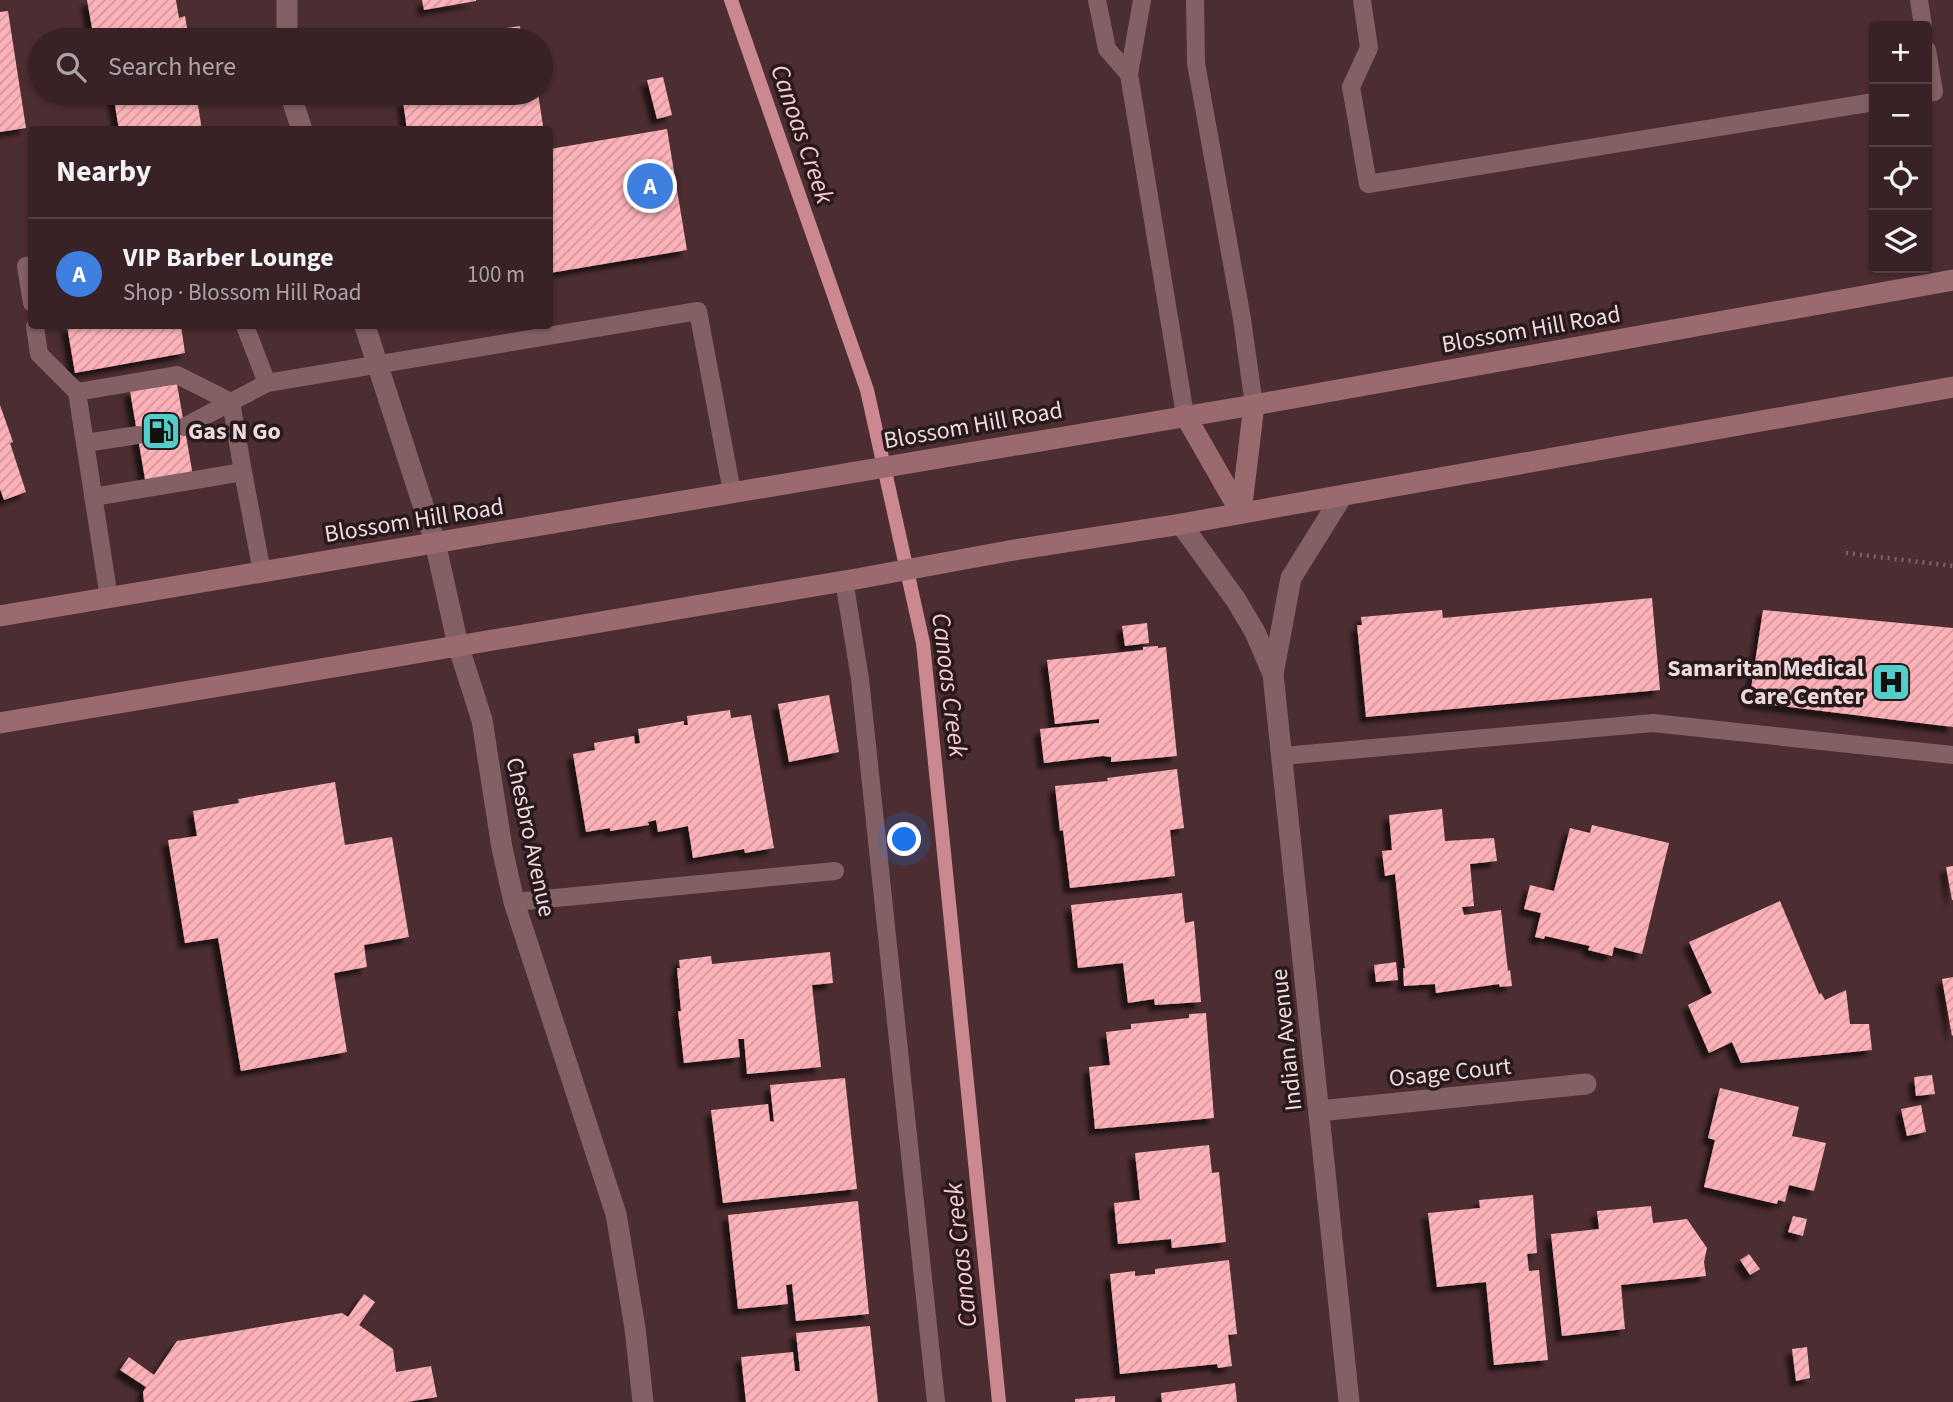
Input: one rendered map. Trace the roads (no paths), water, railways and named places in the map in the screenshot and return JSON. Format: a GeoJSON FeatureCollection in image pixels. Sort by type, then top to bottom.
{"type":"FeatureCollection","features":[{"type":"Feature","properties":{"kind":"main road","name":"Blossom Hill Road"},"geometry":{"type":"LineString","coordinates":[[0,616],[1254,405],[1953,280]]}},
{"type":"Feature","properties":{"kind":"main road"},"geometry":{"type":"LineString","coordinates":[[0,723],[1181,524],[1953,387]]}},
{"type":"Feature","properties":{"kind":"main road"},"geometry":{"type":"LineString","coordinates":[[1241,513],[1254,405]]}},
{"type":"Feature","properties":{"kind":"main road"},"geometry":{"type":"LineString","coordinates":[[1185,415],[1241,513]]}},
{"type":"Feature","properties":{"kind":"street"},"geometry":{"type":"LineString","coordinates":[[287,0],[287,28]]}},
{"type":"Feature","properties":{"kind":"street"},"geometry":{"type":"LineString","coordinates":[[294,105],[301,126]]}},
{"type":"Feature","properties":{"kind":"street","name":"Chesbro Avenue"},"geometry":{"type":"LineString","coordinates":[[366,329],[435,542],[458,645],[482,720],[502,848],[514,902],[616,1214],[635,1328],[643,1402]]}},
{"type":"Feature","properties":{"kind":"street","name":"Indian Avenue"},"geometry":{"type":"LineString","coordinates":[[1273,674],[1291,578],[1342,495]]}},
{"type":"Feature","properties":{"kind":"street","name":"Indian Avenue"},"geometry":{"type":"LineString","coordinates":[[1181,524],[1255,632],[1273,674],[1349,1402]]}},
{"type":"Feature","properties":{"kind":"street","name":"Osage Court"},"geometry":{"type":"LineString","coordinates":[[1320,1111],[1586,1084]]}},
{"type":"Feature","properties":{"kind":"lane"},"geometry":{"type":"LineString","coordinates":[[1097,0],[1107,49],[1129,74]]}},
{"type":"Feature","properties":{"kind":"lane"},"geometry":{"type":"LineString","coordinates":[[1142,0],[1129,74],[1185,415]]}},
{"type":"Feature","properties":{"kind":"lane"},"geometry":{"type":"LineString","coordinates":[[1195,0],[1196,63],[1242,319],[1254,405]]}},
{"type":"Feature","properties":{"kind":"lane"},"geometry":{"type":"LineString","coordinates":[[1362,0],[1369,48],[1351,87],[1368,184],[1869,103]]}},
{"type":"Feature","properties":{"kind":"lane"},"geometry":{"type":"LineString","coordinates":[[1919,0],[1922,21]]}},
{"type":"Feature","properties":{"kind":"lane"},"geometry":{"type":"LineString","coordinates":[[184,427],[267,383],[698,311],[732,492]]}},
{"type":"Feature","properties":{"kind":"lane"},"geometry":{"type":"LineString","coordinates":[[35,329],[39,354],[77,392],[109,598]]}},
{"type":"Feature","properties":{"kind":"lane"},"geometry":{"type":"LineString","coordinates":[[246,329],[267,383]]}},
{"type":"Feature","properties":{"kind":"lane"},"geometry":{"type":"LineString","coordinates":[[77,392],[177,375],[231,402]]}},
{"type":"Feature","properties":{"kind":"lane"},"geometry":{"type":"LineString","coordinates":[[231,402],[262,572]]}},
{"type":"Feature","properties":{"kind":"lane"},"geometry":{"type":"LineString","coordinates":[[85,443],[138,435]]}},
{"type":"Feature","properties":{"kind":"lane"},"geometry":{"type":"LineString","coordinates":[[93,497],[243,472]]}},
{"type":"Feature","properties":{"kind":"lane"},"geometry":{"type":"LineString","coordinates":[[850,580],[936,1402]]}},
{"type":"Feature","properties":{"kind":"lane"},"geometry":{"type":"LineString","coordinates":[[1283,756],[1653,723],[1953,755]]}},
{"type":"Feature","properties":{"kind":"lane"},"geometry":{"type":"LineString","coordinates":[[514,902],[835,871]]}},
{"type":"Feature","properties":{"kind":"waterway","name":"Canoas Creek"},"geometry":{"type":"LineString","coordinates":[[731,0],[867,390],[923,643],[999,1402]]}},
{"type":"Feature","properties":{"kind":"place","name":"VIP Barber Lounge"},"geometry":{"type":"Point","coordinates":[650,186]}},
{"type":"Feature","properties":{"kind":"place","name":"Gas N Go"},"geometry":{"type":"Point","coordinates":[161,431]}},
{"type":"Feature","properties":{"kind":"place","name":"Samaritan Medical Care Center"},"geometry":{"type":"Point","coordinates":[1891,682]}}]}
